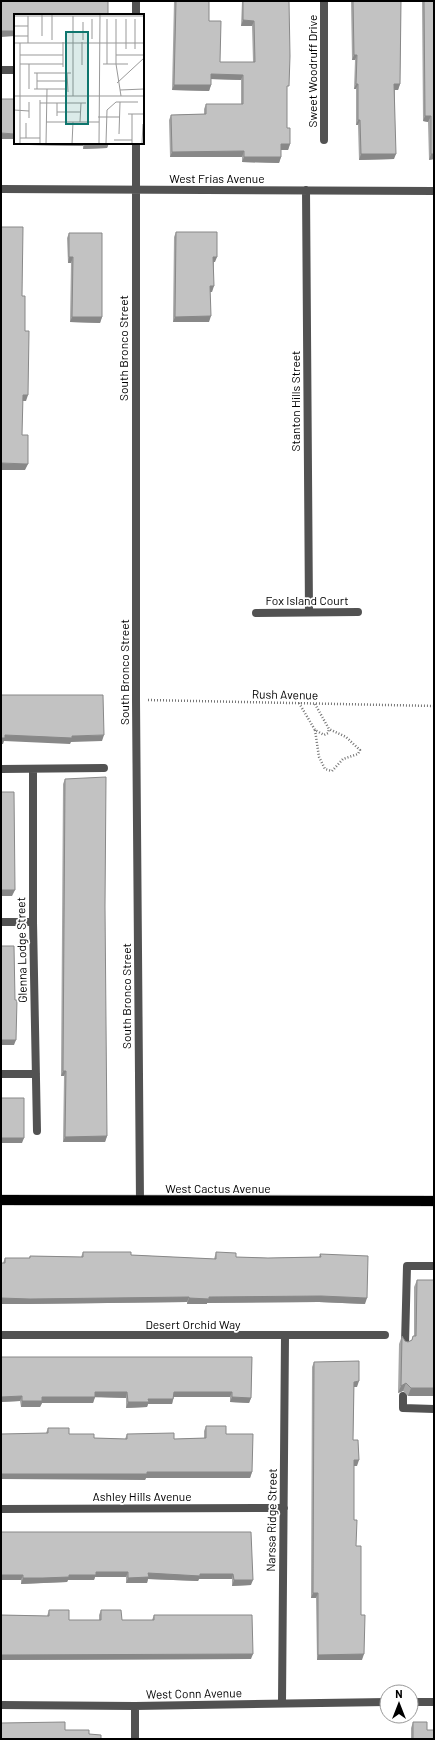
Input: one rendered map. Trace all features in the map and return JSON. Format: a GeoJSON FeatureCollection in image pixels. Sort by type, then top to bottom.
{"type":"FeatureCollection","features":[{"type":"Feature","properties":{"kind":"main road","name":"West Cactus Avenue"},"geometry":{"type":"LineString","coordinates":[[1,1200],[434,1201]]}},
{"type":"Feature","properties":{"kind":"street"},"geometry":{"type":"LineString","coordinates":[[136,1],[136,14]]}},
{"type":"Feature","properties":{"kind":"street","name":"Sweet Woodruff Drive"},"geometry":{"type":"LineString","coordinates":[[324,1],[324,140]]}},
{"type":"Feature","properties":{"kind":"street"},"geometry":{"type":"LineString","coordinates":[[1,70],[14,70]]}},
{"type":"Feature","properties":{"kind":"street","name":"South Bronco Street"},"geometry":{"type":"LineString","coordinates":[[136,144],[136,700],[140,1201]]}},
{"type":"Feature","properties":{"kind":"street","name":"West Frias Avenue"},"geometry":{"type":"LineString","coordinates":[[1,189],[434,191]]}},
{"type":"Feature","properties":{"kind":"street","name":"Stanton Hills Street"},"geometry":{"type":"LineString","coordinates":[[306,190],[308,612]]}},
{"type":"Feature","properties":{"kind":"street","name":"Fox Island Court"},"geometry":{"type":"LineString","coordinates":[[256,613],[358,612]]}},
{"type":"Feature","properties":{"kind":"street"},"geometry":{"type":"LineString","coordinates":[[1,769],[104,768]]}},
{"type":"Feature","properties":{"kind":"street","name":"Glenna Lodge Street"},"geometry":{"type":"LineString","coordinates":[[33,769],[32,922],[37,1131]]}},
{"type":"Feature","properties":{"kind":"street"},"geometry":{"type":"LineString","coordinates":[[1,922],[32,922]]}},
{"type":"Feature","properties":{"kind":"street"},"geometry":{"type":"LineString","coordinates":[[1,1074],[36,1074]]}},
{"type":"Feature","properties":{"kind":"street"},"geometry":{"type":"LineString","coordinates":[[405,1344],[407,1266],[434,1266]]}},
{"type":"Feature","properties":{"kind":"street","name":"Desert Orchid Way"},"geometry":{"type":"LineString","coordinates":[[1,1335],[385,1335]]}},
{"type":"Feature","properties":{"kind":"street","name":"Narssa Ridge Street"},"geometry":{"type":"LineString","coordinates":[[282,1704],[285,1336]]}},
{"type":"Feature","properties":{"kind":"street"},"geometry":{"type":"LineString","coordinates":[[403,1396],[403,1408],[434,1409]]}},
{"type":"Feature","properties":{"kind":"street","name":"Ashley Hills Avenue"},"geometry":{"type":"LineString","coordinates":[[1,1509],[284,1508]]}},
{"type":"Feature","properties":{"kind":"street","name":"West Conn Avenue"},"geometry":{"type":"LineString","coordinates":[[1,1705],[136,1706],[379,1702]]}},
{"type":"Feature","properties":{"kind":"street"},"geometry":{"type":"LineString","coordinates":[[419,1702],[434,1702]]}},
{"type":"Feature","properties":{"kind":"street"},"geometry":{"type":"LineString","coordinates":[[135,1739],[136,1706]]}},
{"type":"Feature","properties":{"kind":"path","name":"Rush Avenue"},"geometry":{"type":"LineString","coordinates":[[136,700],[434,706]]}},
{"type":"Feature","properties":{"kind":"path"},"geometry":{"type":"LineString","coordinates":[[299,703],[315,730],[319,757],[326,769],[332,771],[343,758],[358,754],[360,750],[346,737],[330,730],[315,703]]}},
{"type":"Feature","properties":{"kind":"path"},"geometry":{"type":"LineString","coordinates":[[315,730],[324,735],[330,730]]}},
{"type":"Feature","properties":{"kind":"building"},"geometry":{"type":"Polygon","coordinates":[[[1,1],[108,1],[108,14],[14,14],[14,31],[1,31],[1,1]]]}},
{"type":"Feature","properties":{"kind":"building"},"geometry":{"type":"Polygon","coordinates":[[[176,1],[209,1],[209,21],[221,21],[220,62],[255,62],[254,21],[243,20],[243,1],[289,1],[290,56],[289,86],[287,86],[287,128],[290,128],[290,144],[281,144],[281,157],[244,157],[244,151],[172,152],[171,115],[206,114],[206,104],[243,104],[243,75],[211,74],[211,85],[174,85],[176,1]]]}},
{"type":"Feature","properties":{"kind":"building"},"geometry":{"type":"Polygon","coordinates":[[[353,1],[401,1],[400,84],[394,84],[396,154],[361,154],[360,120],[358,120],[358,84],[356,84],[357,55],[354,55],[353,1]]]}},
{"type":"Feature","properties":{"kind":"building"},"geometry":{"type":"Polygon","coordinates":[[[424,1],[434,1],[434,154],[431,154],[431,116],[425,116],[424,1]]]}},
{"type":"Feature","properties":{"kind":"building"},"geometry":{"type":"Polygon","coordinates":[[[1,99],[14,99],[14,134],[1,133],[1,99]]]}},
{"type":"Feature","properties":{"kind":"building"},"geometry":{"type":"Polygon","coordinates":[[[1,227],[23,227],[22,296],[25,296],[25,331],[29,331],[28,395],[23,395],[22,435],[28,435],[28,464],[1,463],[1,227]]]}},
{"type":"Feature","properties":{"kind":"building"},"geometry":{"type":"Polygon","coordinates":[[[176,232],[217,232],[217,257],[213,257],[214,286],[210,286],[211,316],[175,317],[176,232]]]}},
{"type":"Feature","properties":{"kind":"building"},"geometry":{"type":"Polygon","coordinates":[[[69,233],[102,233],[102,317],[72,317],[73,257],[69,257],[69,233]]]}},
{"type":"Feature","properties":{"kind":"building"},"geometry":{"type":"Polygon","coordinates":[[[1,695],[103,695],[104,735],[72,736],[72,738],[5,735],[5,738],[1,738],[1,695]]]}},
{"type":"Feature","properties":{"kind":"building"},"geometry":{"type":"Polygon","coordinates":[[[106,777],[105,906],[107,1136],[65,1137],[66,1071],[63,1071],[65,779],[106,777]]]}},
{"type":"Feature","properties":{"kind":"building"},"geometry":{"type":"Polygon","coordinates":[[[1,792],[14,792],[15,890],[1,890],[1,792]]]}},
{"type":"Feature","properties":{"kind":"building"},"geometry":{"type":"Polygon","coordinates":[[[1,946],[14,946],[15,1000],[17,1000],[16,1040],[1,1040],[1,946]]]}},
{"type":"Feature","properties":{"kind":"building"},"geometry":{"type":"Polygon","coordinates":[[[1,1098],[24,1098],[24,1138],[1,1138],[1,1098]]]}},
{"type":"Feature","properties":{"kind":"building"},"geometry":{"type":"Polygon","coordinates":[[[83,1252],[131,1252],[131,1255],[216,1259],[216,1252],[236,1253],[236,1257],[268,1258],[321,1257],[320,1254],[368,1256],[367,1298],[321,1296],[209,1297],[209,1299],[189,1297],[1,1298],[1,1263],[5,1263],[5,1258],[30,1258],[30,1256],[83,1257],[83,1252]]]}},
{"type":"Feature","properties":{"kind":"building"},"geometry":{"type":"Polygon","coordinates":[[[417,1280],[434,1280],[434,1388],[411,1388],[406,1383],[401,1386],[402,1336],[405,1341],[408,1342],[412,1340],[413,1336],[416,1336],[417,1280]]]}},
{"type":"Feature","properties":{"kind":"building"},"geometry":{"type":"Polygon","coordinates":[[[1,1357],[252,1357],[251,1398],[232,1397],[232,1392],[174,1392],[173,1399],[148,1399],[149,1402],[128,1402],[127,1392],[95,1392],[95,1397],[42,1397],[42,1401],[22,1401],[22,1396],[1,1397],[1,1357]]]}},
{"type":"Feature","properties":{"kind":"building"},"geometry":{"type":"Polygon","coordinates":[[[359,1361],[359,1381],[354,1382],[353,1440],[358,1440],[359,1460],[354,1460],[354,1520],[357,1520],[356,1546],[361,1546],[361,1615],[365,1615],[364,1654],[318,1655],[318,1593],[313,1593],[314,1362],[359,1361]]]}},
{"type":"Feature","properties":{"kind":"building"},"geometry":{"type":"Polygon","coordinates":[[[206,1426],[226,1426],[226,1434],[253,1434],[252,1472],[1,1474],[1,1434],[48,1433],[48,1428],[69,1428],[69,1434],[94,1434],[94,1438],[127,1439],[127,1434],[174,1433],[174,1439],[206,1438],[206,1426]]]}},
{"type":"Feature","properties":{"kind":"building"},"geometry":{"type":"Polygon","coordinates":[[[1,1532],[251,1532],[253,1580],[234,1580],[233,1574],[200,1574],[200,1576],[148,1573],[149,1577],[128,1578],[128,1572],[96,1572],[96,1575],[69,1575],[69,1577],[43,1578],[23,1578],[23,1575],[1,1575],[1,1532]]]}},
{"type":"Feature","properties":{"kind":"building"},"geometry":{"type":"Polygon","coordinates":[[[49,1610],[69,1610],[69,1620],[101,1620],[101,1610],[121,1610],[122,1620],[154,1620],[154,1615],[252,1615],[253,1654],[1,1655],[1,1615],[49,1616],[49,1610]]]}},
{"type":"Feature","properties":{"kind":"building"},"geometry":{"type":"Polygon","coordinates":[[[65,1722],[65,1730],[89,1730],[89,1734],[101,1735],[101,1739],[1,1739],[1,1723],[65,1722]]]}},
{"type":"Feature","properties":{"kind":"building"},"geometry":{"type":"Polygon","coordinates":[[[427,1722],[427,1730],[434,1730],[434,1739],[413,1739],[413,1724],[427,1722]]]}}]}
